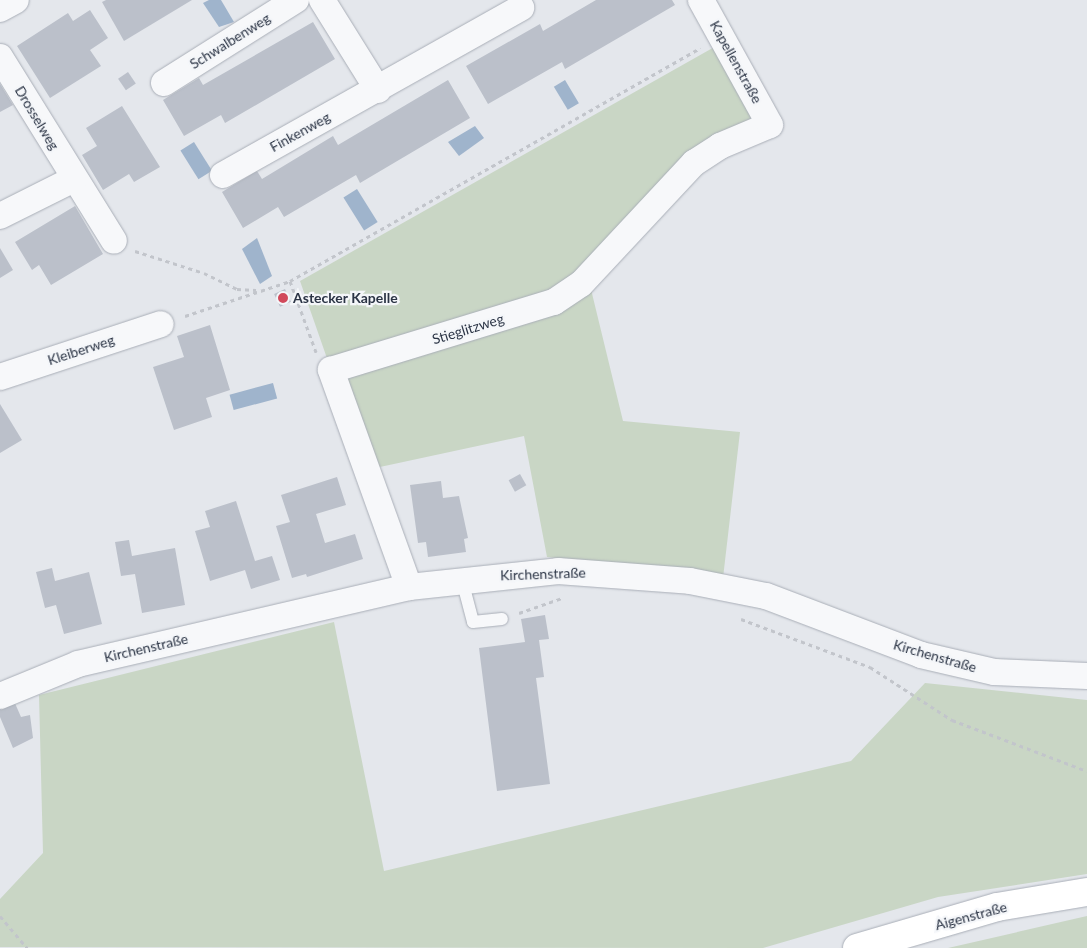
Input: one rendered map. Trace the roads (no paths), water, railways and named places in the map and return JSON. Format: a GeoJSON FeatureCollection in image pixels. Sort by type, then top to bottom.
{"type":"FeatureCollection","features":[{"type":"Feature","properties":{"kind":"street"},"geometry":{"type":"LineString","coordinates":[[0,9],[16,0]]}},
{"type":"Feature","properties":{"kind":"street","name":"Schwalbenweg"},"geometry":{"type":"LineString","coordinates":[[164,83],[296,0]]}},
{"type":"Feature","properties":{"kind":"street"},"geometry":{"type":"LineString","coordinates":[[322,0],[378,90]]}},
{"type":"Feature","properties":{"kind":"street","name":"Kapellenstraße"},"geometry":{"type":"LineString","coordinates":[[701,0],[770,125]]}},
{"type":"Feature","properties":{"kind":"street","name":"Finkenweg"},"geometry":{"type":"LineString","coordinates":[[223,175],[378,90],[521,8]]}},
{"type":"Feature","properties":{"kind":"street","name":"Drosselweg"},"geometry":{"type":"LineString","coordinates":[[0,57],[114,241]]}},
{"type":"Feature","properties":{"kind":"street","name":"Stieglitzweg"},"geometry":{"type":"LineString","coordinates":[[409,587],[331,370],[554,302],[581,284],[694,163],[720,146],[770,125]]}},
{"type":"Feature","properties":{"kind":"street"},"geometry":{"type":"LineString","coordinates":[[0,216],[74,179]]}},
{"type":"Feature","properties":{"kind":"street","name":"Kleiberweg"},"geometry":{"type":"LineString","coordinates":[[0,377],[161,324]]}},
{"type":"Feature","properties":{"kind":"street","name":"Kirchenstraße"},"geometry":{"type":"LineString","coordinates":[[0,696],[78,664],[409,587],[558,571],[690,581],[766,596],[921,655],[994,672],[1087,676]]}},
{"type":"Feature","properties":{"kind":"street","name":"Aigenstraße"},"geometry":{"type":"LineString","coordinates":[[857,948],[998,907],[1087,892]]}},
{"type":"Feature","properties":{"kind":"lane"},"geometry":{"type":"LineString","coordinates":[[462,580],[472,622],[502,619]]}},
{"type":"Feature","properties":{"kind":"water"},"geometry":{"type":"Polygon","coordinates":[[[209,0],[221,0],[234,22],[219,27],[203,3],[209,0]]]}},
{"type":"Feature","properties":{"kind":"water"},"geometry":{"type":"Polygon","coordinates":[[[565,80],[579,103],[568,110],[554,87],[565,80]]]}},
{"type":"Feature","properties":{"kind":"water"},"geometry":{"type":"Polygon","coordinates":[[[475,126],[484,138],[459,156],[448,142],[475,126]]]}},
{"type":"Feature","properties":{"kind":"water"},"geometry":{"type":"Polygon","coordinates":[[[194,142],[212,171],[198,179],[180,150],[194,142]]]}},
{"type":"Feature","properties":{"kind":"water"},"geometry":{"type":"Polygon","coordinates":[[[357,189],[378,222],[364,231],[343,197],[357,189]]]}},
{"type":"Feature","properties":{"kind":"water"},"geometry":{"type":"Polygon","coordinates":[[[257,238],[272,276],[260,284],[242,249],[257,238]]]}},
{"type":"Feature","properties":{"kind":"water"},"geometry":{"type":"Polygon","coordinates":[[[273,383],[277,398],[234,410],[230,395],[273,383]]]}},
{"type":"Feature","properties":{"kind":"place","name":"Astecker Kapelle"},"geometry":{"type":"Point","coordinates":[283,298]}}]}
